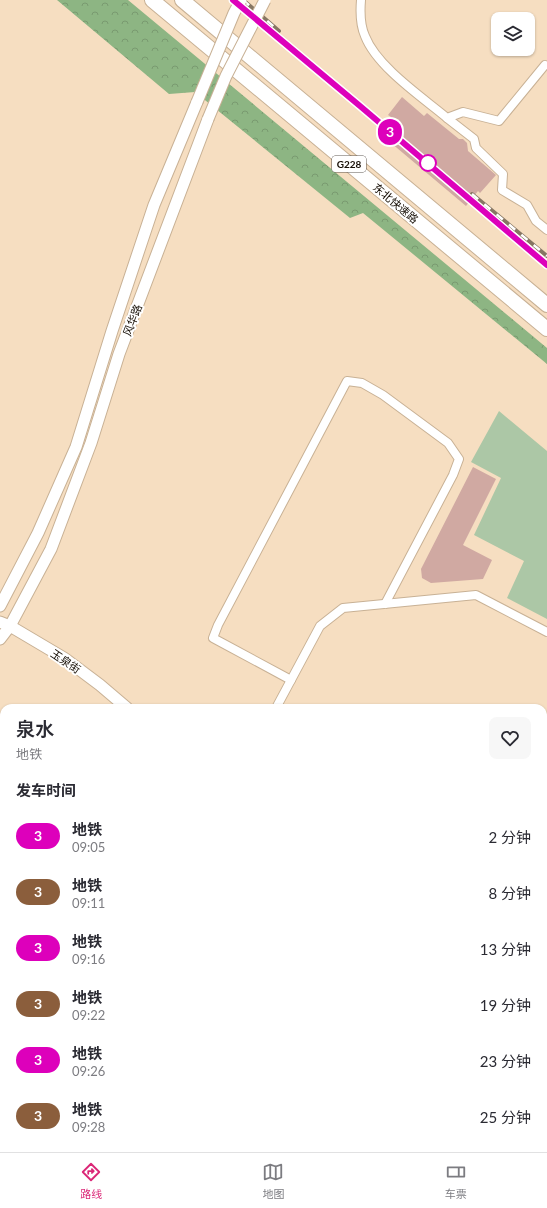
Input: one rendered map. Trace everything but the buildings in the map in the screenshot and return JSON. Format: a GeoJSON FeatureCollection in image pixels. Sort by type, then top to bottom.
{"type":"FeatureCollection","features":[{"type":"Feature","properties":{"kind":"highway","name":"东北快速路"},"geometry":{"type":"LineString","coordinates":[[152,0],[547,329]]}},
{"type":"Feature","properties":{"kind":"highway","name":"东北快速路"},"geometry":{"type":"LineString","coordinates":[[182,0],[547,305]]}},
{"type":"Feature","properties":{"kind":"street"},"geometry":{"type":"LineString","coordinates":[[0,606],[38,533],[76,447],[112,331],[154,205],[234,13],[241,0]]}},
{"type":"Feature","properties":{"kind":"street","name":"风华路"},"geometry":{"type":"LineString","coordinates":[[0,639],[5,624],[52,549],[91,443],[119,354],[194,154],[226,76],[265,0]]}},
{"type":"Feature","properties":{"kind":"street"},"geometry":{"type":"LineString","coordinates":[[361,0],[360,13],[365,36],[383,65],[474,139],[476,148],[503,174],[502,190],[526,205],[536,221],[547,230]]}},
{"type":"Feature","properties":{"kind":"street"},"geometry":{"type":"LineString","coordinates":[[447,118],[463,112],[499,121],[545,65]]}},
{"type":"Feature","properties":{"kind":"street"},"geometry":{"type":"LineString","coordinates":[[291,680],[213,638],[218,625],[347,381],[362,383],[382,395],[448,444],[459,459],[454,475],[385,604]]}},
{"type":"Feature","properties":{"kind":"street"},"geometry":{"type":"LineString","coordinates":[[278,704],[320,626],[343,608],[476,595],[547,632]]}},
{"type":"Feature","properties":{"kind":"street","name":"玉泉街"},"geometry":{"type":"LineString","coordinates":[[5,624],[64,658],[122,704]]}},
{"type":"Feature","properties":{"kind":"green space"},"geometry":{"type":"Polygon","coordinates":[[[57,0],[128,0],[547,348],[547,364],[363,213],[350,218],[195,92],[169,94],[57,0]]]}},
{"type":"Feature","properties":{"kind":"green space"},"geometry":{"type":"Polygon","coordinates":[[[499,411],[547,451],[547,619],[507,598],[524,561],[474,535],[501,478],[471,462],[499,411]]]}},
{"type":"Feature","properties":{"kind":"railway"},"geometry":{"type":"LineString","coordinates":[[233,0],[547,265]]}},
{"type":"Feature","properties":{"kind":"railway"},"geometry":{"type":"LineString","coordinates":[[243,0],[279,31]]}},
{"type":"Feature","properties":{"kind":"railway"},"geometry":{"type":"LineString","coordinates":[[472,194],[547,256]]}},
{"type":"Feature","properties":{"kind":"metro line","name":"3"},"geometry":{"type":"LineString","coordinates":[[233,0],[547,265]]}}]}
